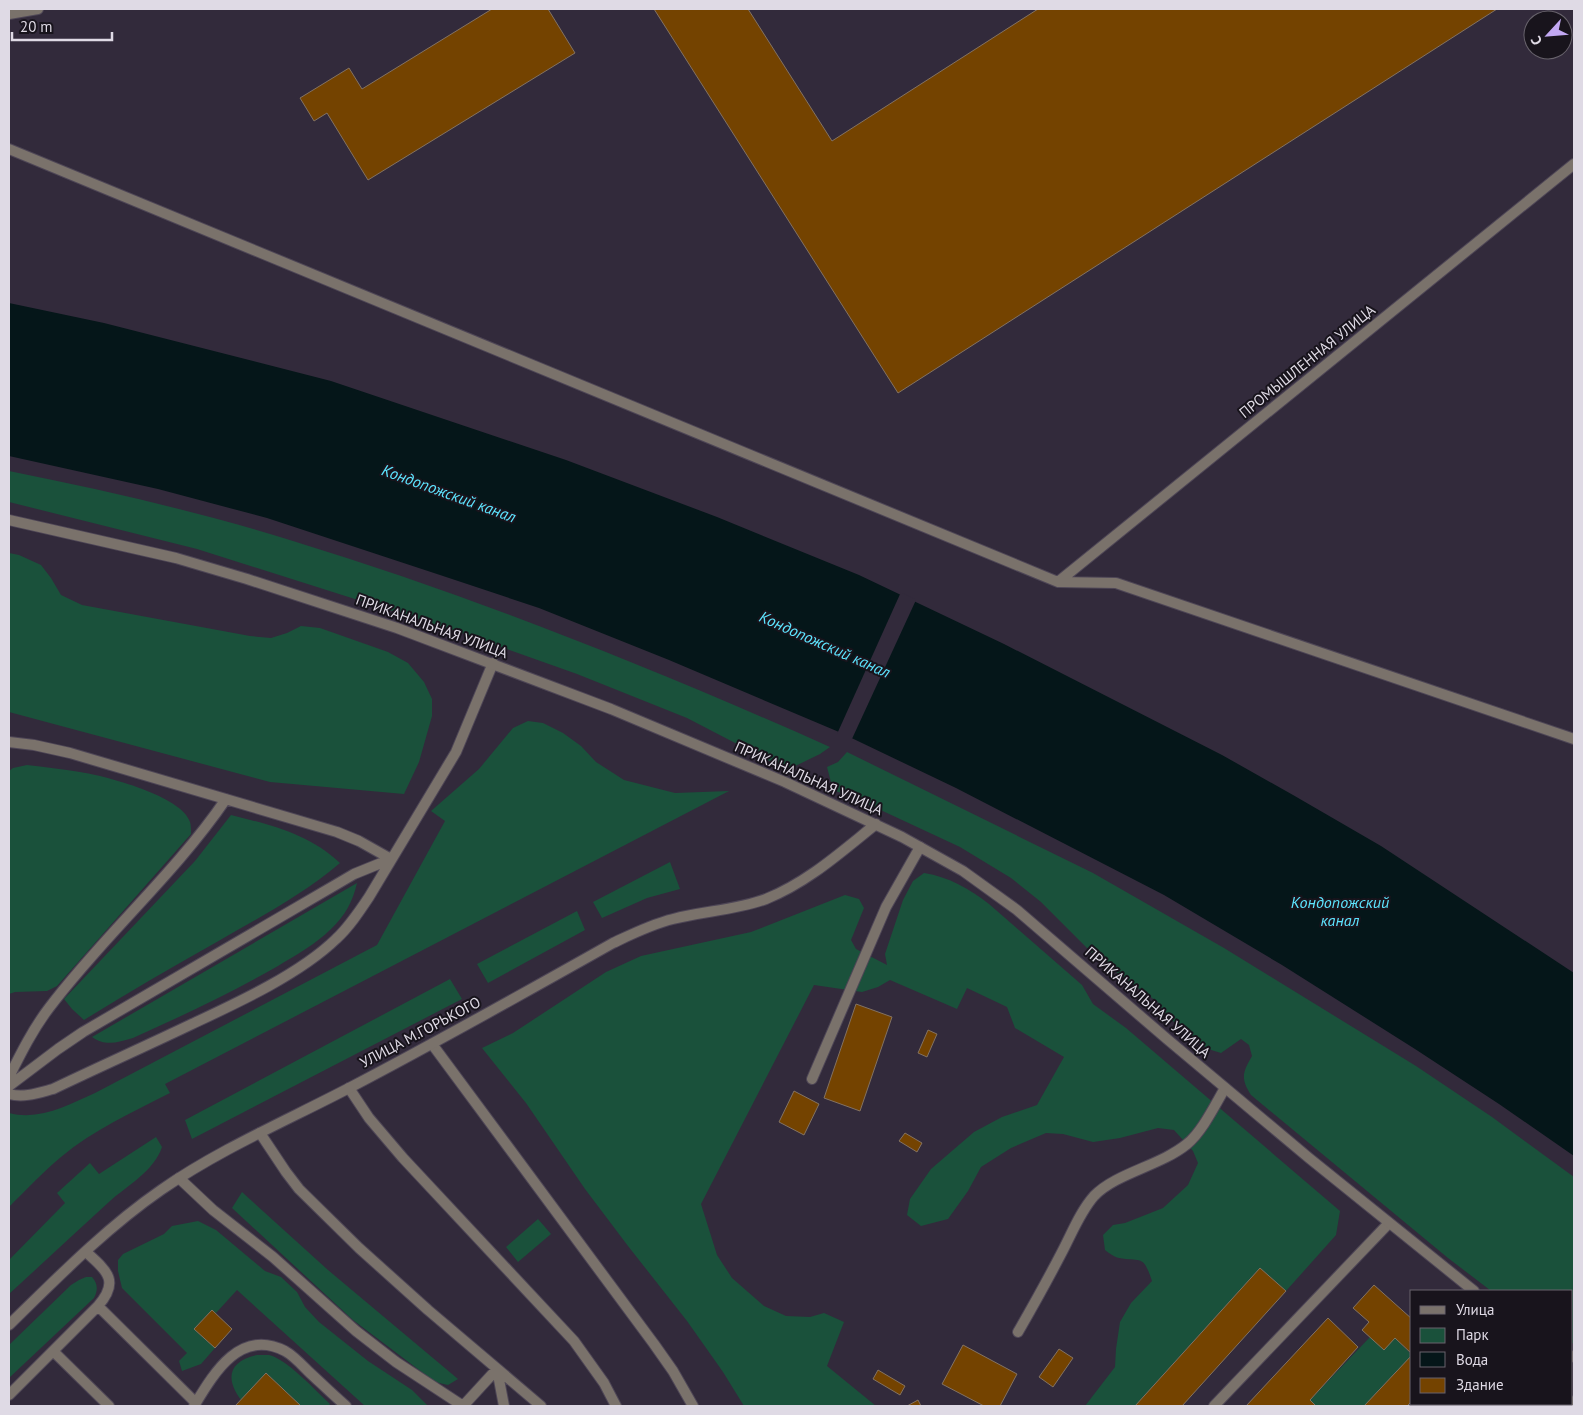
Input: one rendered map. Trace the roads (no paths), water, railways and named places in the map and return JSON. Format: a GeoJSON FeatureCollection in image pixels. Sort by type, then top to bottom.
{"type":"FeatureCollection","features":[{"type":"Feature","properties":{"kind":"street"},"geometry":{"type":"LineString","coordinates":[[9,14],[38,9]]}},
{"type":"Feature","properties":{"kind":"street"},"geometry":{"type":"LineString","coordinates":[[9,149],[1058,582],[1116,583],[1574,739]]}},
{"type":"Feature","properties":{"kind":"street","name":"ПРОМЫШЛЕННАЯ УЛИЦА"},"geometry":{"type":"LineString","coordinates":[[1058,582],[1574,164]]}},
{"type":"Feature","properties":{"kind":"street","name":"ПРИКАНАЛЬНАЯ УЛИЦА"},"geometry":{"type":"LineString","coordinates":[[9,520],[176,558],[247,578],[397,628],[620,712],[785,782],[876,824],[920,847],[963,871],[1017,910],[1225,1088],[1473,1290]]}},
{"type":"Feature","properties":{"kind":"street"},"geometry":{"type":"LineString","coordinates":[[9,1094],[16,1096],[33,1095],[53,1089],[217,1012],[284,976],[336,940],[353,920],[456,752],[493,663]]}},
{"type":"Feature","properties":{"kind":"street"},"geometry":{"type":"LineString","coordinates":[[9,742],[34,744],[70,753],[337,832],[359,841],[391,859]]}},
{"type":"Feature","properties":{"kind":"street"},"geometry":{"type":"LineString","coordinates":[[9,1077],[32,1032],[49,1008],[180,859],[206,828],[226,799]]}},
{"type":"Feature","properties":{"kind":"street","name":"УЛИЦА М.ГОРЬКОГО"},"geometry":{"type":"LineString","coordinates":[[9,1325],[86,1252],[146,1200],[179,1178],[260,1133],[432,1044],[637,931],[672,919],[745,906],[787,889],[825,865],[876,824]]}},
{"type":"Feature","properties":{"kind":"street"},"geometry":{"type":"LineString","coordinates":[[812,1078],[886,907],[920,847]]}},
{"type":"Feature","properties":{"kind":"street"},"geometry":{"type":"LineString","coordinates":[[9,1086],[83,1032],[354,874],[391,859]]}},
{"type":"Feature","properties":{"kind":"street"},"geometry":{"type":"LineString","coordinates":[[432,1044],[659,1351],[694,1406]]}},
{"type":"Feature","properties":{"kind":"street"},"geometry":{"type":"LineString","coordinates":[[349,1088],[369,1118],[403,1158],[574,1341],[604,1383],[616,1406]]}},
{"type":"Feature","properties":{"kind":"street"},"geometry":{"type":"LineString","coordinates":[[1018,1332],[1050,1276],[1086,1205],[1096,1194],[1120,1179],[1164,1159],[1189,1143],[1225,1088]]}},
{"type":"Feature","properties":{"kind":"street"},"geometry":{"type":"LineString","coordinates":[[260,1133],[286,1172],[322,1212],[359,1248],[428,1310],[541,1406]]}},
{"type":"Feature","properties":{"kind":"street"},"geometry":{"type":"LineString","coordinates":[[179,1178],[213,1210],[273,1257],[356,1331],[396,1362],[463,1406],[497,1369]]}},
{"type":"Feature","properties":{"kind":"street"},"geometry":{"type":"LineString","coordinates":[[1214,1406],[1389,1223]]}},
{"type":"Feature","properties":{"kind":"street"},"geometry":{"type":"LineString","coordinates":[[9,1396],[107,1295],[110,1288],[109,1279],[99,1264],[86,1252]]}},
{"type":"Feature","properties":{"kind":"street"},"geometry":{"type":"LineString","coordinates":[[98,1306],[195,1405],[217,1370],[225,1361],[235,1353],[259,1345],[272,1346],[293,1356],[346,1406]]}},
{"type":"Feature","properties":{"kind":"street"},"geometry":{"type":"LineString","coordinates":[[54,1351],[109,1406]]}},
{"type":"Feature","properties":{"kind":"street"},"geometry":{"type":"LineString","coordinates":[[497,1369],[504,1406]]}},
{"type":"Feature","properties":{"kind":"water","name":"Кондопожский канал"},"geometry":{"type":"Polygon","coordinates":[[[9,303],[104,323],[331,381],[566,460],[717,517],[859,575],[1004,644],[1222,755],[1381,846],[1574,973],[1574,1156],[1415,1049],[1282,965],[1164,895],[956,788],[839,732],[669,660],[539,608],[440,575],[267,518],[158,489],[9,456],[9,303]]]}}]}
